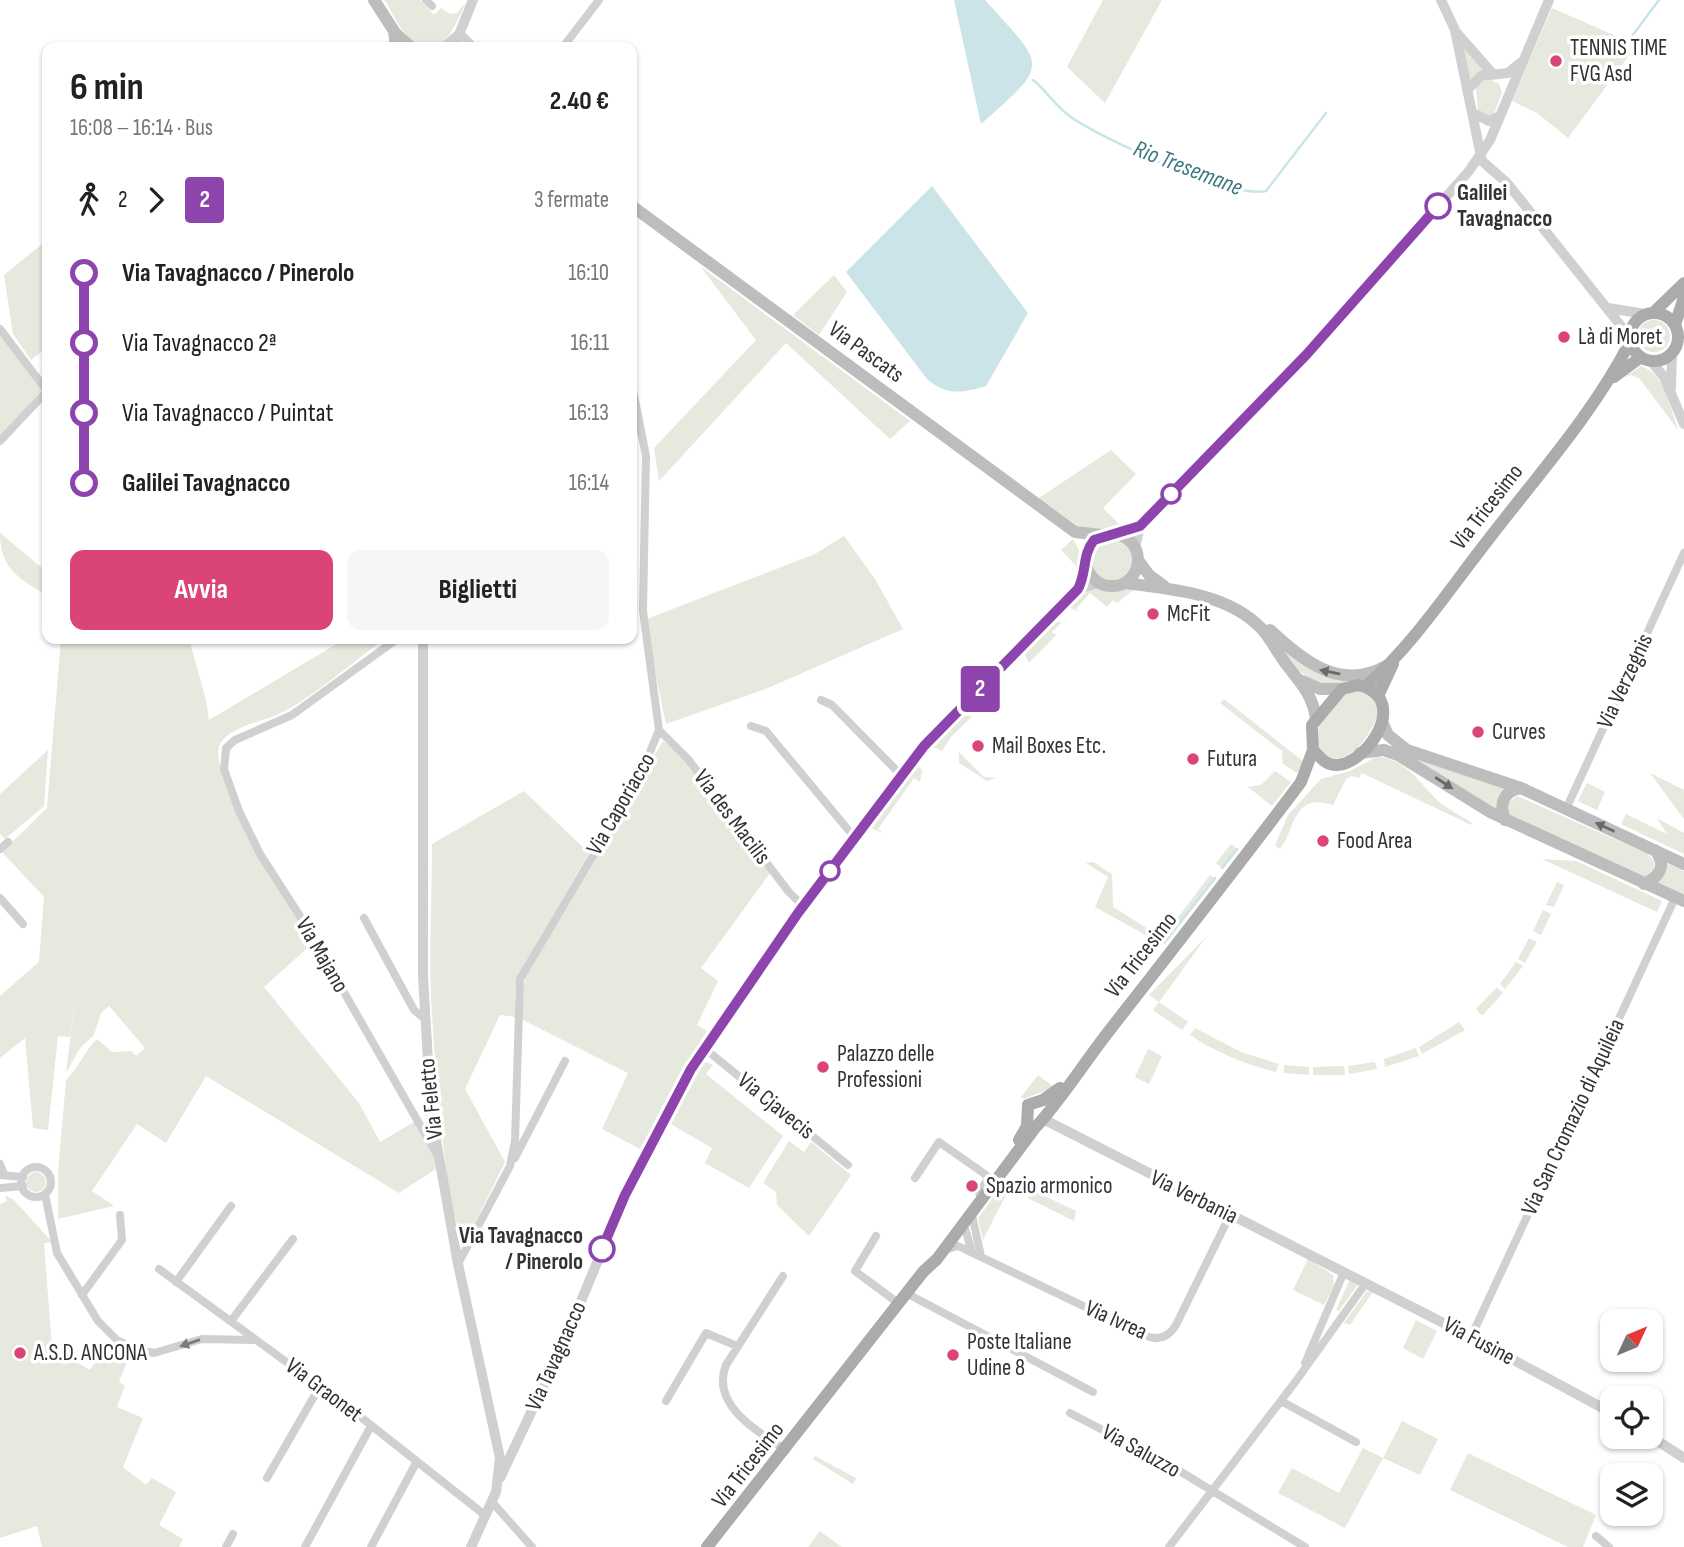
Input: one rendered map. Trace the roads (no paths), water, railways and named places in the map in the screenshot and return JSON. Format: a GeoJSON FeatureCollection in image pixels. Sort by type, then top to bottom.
{"type":"FeatureCollection","features":[{"type":"Feature","properties":{"kind":"main road"},"geometry":{"type":"LineString","coordinates":[[374,0],[394,31],[406,42]]}},
{"type":"Feature","properties":{"kind":"main road"},"geometry":{"type":"LineString","coordinates":[[394,31],[395,42]]}},
{"type":"Feature","properties":{"kind":"main road","name":"Via Pascats"},"geometry":{"type":"LineString","coordinates":[[637,210],[1076,531],[1101,535]]}},
{"type":"Feature","properties":{"kind":"main road"},"geometry":{"type":"LineString","coordinates":[[1650,313],[1668,317],[1675,325],[1678,339],[1672,353],[1662,360],[1646,359],[1630,339],[1635,321],[1650,313],[1684,283]]}},
{"type":"Feature","properties":{"kind":"main road"},"geometry":{"type":"LineString","coordinates":[[1675,325],[1684,297]]}},
{"type":"Feature","properties":{"kind":"main road","name":"Via Tricesimo"},"geometry":{"type":"LineString","coordinates":[[1365,687],[1395,660],[1611,380],[1630,339]]}},
{"type":"Feature","properties":{"kind":"main road","name":"Via Tricesimo"},"geometry":{"type":"LineString","coordinates":[[1611,380],[1646,359]]}},
{"type":"Feature","properties":{"kind":"main road"},"geometry":{"type":"LineString","coordinates":[[1076,531],[1086,555],[1087,569],[1098,583],[1107,586],[1125,583],[1167,588],[1216,601],[1269,630],[1308,663],[1326,672],[1370,673],[1395,660]]}},
{"type":"Feature","properties":{"kind":"main road"},"geometry":{"type":"LineString","coordinates":[[1086,555],[1094,540],[1101,535],[1118,534],[1135,547],[1138,560],[1137,569],[1125,583]]}},
{"type":"Feature","properties":{"kind":"main road"},"geometry":{"type":"LineString","coordinates":[[1138,560],[1154,580],[1167,588]]}},
{"type":"Feature","properties":{"kind":"main road"},"geometry":{"type":"LineString","coordinates":[[1246,616],[1263,631],[1300,679],[1310,695],[1316,719]]}},
{"type":"Feature","properties":{"kind":"main road","name":"Via Tricesimo"},"geometry":{"type":"LineString","coordinates":[[1378,696],[1395,660]]}},
{"type":"Feature","properties":{"kind":"main road"},"geometry":{"type":"LineString","coordinates":[[1300,679],[1320,689],[1342,690]]}},
{"type":"Feature","properties":{"kind":"main road"},"geometry":{"type":"LineString","coordinates":[[1383,724],[1360,754],[1348,763],[1330,764],[1313,750],[1311,733],[1316,719],[1342,690],[1352,685],[1365,687],[1383,703],[1383,724],[1388,735],[1407,750],[1521,788],[1684,864]]}},
{"type":"Feature","properties":{"kind":"main road","name":"Via Tricesimo"},"geometry":{"type":"LineString","coordinates":[[927,1269],[930,1254],[989,1177],[1091,1054],[1301,782],[1313,750]]}},
{"type":"Feature","properties":{"kind":"main road"},"geometry":{"type":"LineString","coordinates":[[1360,754],[1384,750],[1398,755],[1505,820],[1679,900]]}},
{"type":"Feature","properties":{"kind":"main road","name":"Via Tricesimo"},"geometry":{"type":"LineString","coordinates":[[1301,782],[1330,764]]}},
{"type":"Feature","properties":{"kind":"main road"},"geometry":{"type":"LineString","coordinates":[[1505,820],[1501,806],[1504,797],[1513,789],[1521,788]]}},
{"type":"Feature","properties":{"kind":"main road"},"geometry":{"type":"LineString","coordinates":[[1644,884],[1658,876],[1661,870],[1662,862],[1655,849]]}},
{"type":"Feature","properties":{"kind":"main road","name":"Via Tricesimo"},"geometry":{"type":"LineString","coordinates":[[707,1547],[785,1450],[816,1405],[963,1224],[1040,1116]]}},
{"type":"Feature","properties":{"kind":"street"},"geometry":{"type":"LineString","coordinates":[[457,38],[472,0]]}},
{"type":"Feature","properties":{"kind":"street"},"geometry":{"type":"LineString","coordinates":[[567,42],[599,0]]}},
{"type":"Feature","properties":{"kind":"street"},"geometry":{"type":"LineString","coordinates":[[1441,0],[1455,30],[1480,155],[1491,172],[1507,183],[1630,339]]}},
{"type":"Feature","properties":{"kind":"street"},"geometry":{"type":"LineString","coordinates":[[1118,534],[1140,526],[1307,354],[1469,171],[1490,139],[1549,0]]}},
{"type":"Feature","properties":{"kind":"street"},"geometry":{"type":"LineString","coordinates":[[1455,30],[1504,84],[1509,96]]}},
{"type":"Feature","properties":{"kind":"street"},"geometry":{"type":"LineString","coordinates":[[1467,90],[1481,76],[1508,73],[1522,60]]}},
{"type":"Feature","properties":{"kind":"street"},"geometry":{"type":"LineString","coordinates":[[1473,113],[1489,121],[1500,116]]}},
{"type":"Feature","properties":{"kind":"street"},"geometry":{"type":"LineString","coordinates":[[1490,139],[1487,153],[1491,172]]}},
{"type":"Feature","properties":{"kind":"street"},"geometry":{"type":"LineString","coordinates":[[1469,171],[1491,172]]}},
{"type":"Feature","properties":{"kind":"street"},"geometry":{"type":"LineString","coordinates":[[1608,308],[1650,313]]}},
{"type":"Feature","properties":{"kind":"street"},"geometry":{"type":"LineString","coordinates":[[0,329],[42,384]]}},
{"type":"Feature","properties":{"kind":"street"},"geometry":{"type":"LineString","coordinates":[[1672,353],[1672,394]]}},
{"type":"Feature","properties":{"kind":"street"},"geometry":{"type":"LineString","coordinates":[[1646,359],[1672,394],[1684,424]]}},
{"type":"Feature","properties":{"kind":"street"},"geometry":{"type":"LineString","coordinates":[[0,441],[42,396]]}},
{"type":"Feature","properties":{"kind":"street","name":"Via Caporiacco"},"geometry":{"type":"LineString","coordinates":[[510,1166],[515,1141],[520,979],[641,774],[659,730],[643,611],[646,456],[637,410]]}},
{"type":"Feature","properties":{"kind":"street"},"geometry":{"type":"LineString","coordinates":[[1135,547],[1140,526]]}},
{"type":"Feature","properties":{"kind":"street","name":"Via Verzegnis"},"geometry":{"type":"LineString","coordinates":[[1566,808],[1684,553]]}},
{"type":"Feature","properties":{"kind":"street","name":"Via Tavagnacco"},"geometry":{"type":"LineString","coordinates":[[500,1478],[558,1357],[625,1195],[704,1048],[803,906],[924,746],[1078,589],[1087,569]]}},
{"type":"Feature","properties":{"kind":"street","name":"Via Tavagnacco"},"geometry":{"type":"LineString","coordinates":[[1078,589],[1098,583]]}},
{"type":"Feature","properties":{"kind":"street","name":"Via Majano"},"geometry":{"type":"LineString","coordinates":[[390,644],[300,710],[235,740],[226,748],[223,761],[227,783],[260,854],[304,924],[438,1156]]}},
{"type":"Feature","properties":{"kind":"street","name":"Via Feletto"},"geometry":{"type":"LineString","coordinates":[[423,644],[425,1019],[438,1156],[458,1264],[498,1441],[500,1478],[471,1547]]}},
{"type":"Feature","properties":{"kind":"street"},"geometry":{"type":"LineString","coordinates":[[821,700],[832,705],[901,775]]}},
{"type":"Feature","properties":{"kind":"street"},"geometry":{"type":"LineString","coordinates":[[751,726],[766,731],[855,838]]}},
{"type":"Feature","properties":{"kind":"street","name":"Via des Macilis"},"geometry":{"type":"LineString","coordinates":[[659,730],[688,759],[788,891],[803,906]]}},
{"type":"Feature","properties":{"kind":"street"},"geometry":{"type":"LineString","coordinates":[[0,849],[8,842]]}},
{"type":"Feature","properties":{"kind":"street"},"geometry":{"type":"LineString","coordinates":[[0,898],[23,924]]}},
{"type":"Feature","properties":{"kind":"street","name":"Via San Cromazio di Aquileia"},"geometry":{"type":"LineString","coordinates":[[1471,1336],[1679,900]]}},
{"type":"Feature","properties":{"kind":"street"},"geometry":{"type":"LineString","coordinates":[[364,918],[414,1010],[425,1019]]}},
{"type":"Feature","properties":{"kind":"street","name":"Via Cjavecis"},"geometry":{"type":"LineString","coordinates":[[704,1048],[848,1165]]}},
{"type":"Feature","properties":{"kind":"street","name":"Via Caporiacco"},"geometry":{"type":"LineString","coordinates":[[458,1264],[565,1061]]}},
{"type":"Feature","properties":{"kind":"street","name":"Via Verbania"},"geometry":{"type":"LineString","coordinates":[[1040,1116],[1345,1272]]}},
{"type":"Feature","properties":{"kind":"street"},"geometry":{"type":"LineString","coordinates":[[915,1178],[939,1142],[989,1177]]}},
{"type":"Feature","properties":{"kind":"street"},"geometry":{"type":"LineString","coordinates":[[0,1164],[2,1174],[23,1182],[32,1196],[45,1194]]}},
{"type":"Feature","properties":{"kind":"street"},"geometry":{"type":"LineString","coordinates":[[0,1188],[23,1182],[32,1168],[45,1170],[51,1182],[45,1194],[57,1253],[110,1334],[145,1352],[163,1352],[217,1337],[257,1340]]}},
{"type":"Feature","properties":{"kind":"street","name":"Via Tricesimo"},"geometry":{"type":"LineString","coordinates":[[963,1224],[963,1215],[989,1177]]}},
{"type":"Feature","properties":{"kind":"street"},"geometry":{"type":"LineString","coordinates":[[176,1282],[231,1206]]}},
{"type":"Feature","properties":{"kind":"street"},"geometry":{"type":"LineString","coordinates":[[972,1212],[971,1220],[981,1256]]}},
{"type":"Feature","properties":{"kind":"street"},"geometry":{"type":"LineString","coordinates":[[82,1295],[122,1240],[120,1215]]}},
{"type":"Feature","properties":{"kind":"street","name":"Via Ivrea"},"geometry":{"type":"LineString","coordinates":[[972,1252],[1144,1335],[1158,1339],[1170,1333],[1176,1325],[1230,1215]]}},
{"type":"Feature","properties":{"kind":"street"},"geometry":{"type":"LineString","coordinates":[[963,1224],[972,1252]]}},
{"type":"Feature","properties":{"kind":"street"},"geometry":{"type":"LineString","coordinates":[[876,1236],[855,1271],[902,1298],[1093,1392]]}},
{"type":"Feature","properties":{"kind":"street"},"geometry":{"type":"LineString","coordinates":[[230,1321],[293,1239]]}},
{"type":"Feature","properties":{"kind":"street"},"geometry":{"type":"LineString","coordinates":[[927,1269],[952,1246],[972,1252]]}},
{"type":"Feature","properties":{"kind":"street","name":"Via Graonet"},"geometry":{"type":"LineString","coordinates":[[159,1269],[320,1386],[486,1516]]}},
{"type":"Feature","properties":{"kind":"street"},"geometry":{"type":"LineString","coordinates":[[1296,1381],[1345,1272]]}},
{"type":"Feature","properties":{"kind":"street","name":"Via Fusine"},"geometry":{"type":"LineString","coordinates":[[1345,1272],[1471,1336],[1600,1406]]}},
{"type":"Feature","properties":{"kind":"street"},"geometry":{"type":"LineString","coordinates":[[783,1276],[737,1346],[724,1368],[723,1377],[731,1404],[749,1426],[785,1450]]}},
{"type":"Feature","properties":{"kind":"street"},"geometry":{"type":"LineString","coordinates":[[1168,1547],[1296,1381],[1366,1283]]}},
{"type":"Feature","properties":{"kind":"street"},"geometry":{"type":"LineString","coordinates":[[1325,1318],[1337,1324]]}},
{"type":"Feature","properties":{"kind":"street"},"geometry":{"type":"LineString","coordinates":[[666,1401],[706,1333],[737,1346]]}},
{"type":"Feature","properties":{"kind":"street"},"geometry":{"type":"LineString","coordinates":[[267,1478],[320,1386]]}},
{"type":"Feature","properties":{"kind":"street"},"geometry":{"type":"LineString","coordinates":[[1281,1401],[1356,1442]]}},
{"type":"Feature","properties":{"kind":"street","name":"Via Saluzzo"},"geometry":{"type":"LineString","coordinates":[[1070,1413],[1168,1464],[1210,1492],[1305,1547]]}},
{"type":"Feature","properties":{"kind":"street"},"geometry":{"type":"LineString","coordinates":[[305,1547],[371,1426]]}},
{"type":"Feature","properties":{"kind":"street"},"geometry":{"type":"LineString","coordinates":[[498,1441],[507,1446],[516,1445]]}},
{"type":"Feature","properties":{"kind":"street"},"geometry":{"type":"LineString","coordinates":[[1663,1444],[1684,1458]]}},
{"type":"Feature","properties":{"kind":"street"},"geometry":{"type":"LineString","coordinates":[[371,1547],[416,1463]]}},
{"type":"Feature","properties":{"kind":"street"},"geometry":{"type":"LineString","coordinates":[[492,1502],[532,1547]]}},
{"type":"Feature","properties":{"kind":"street"},"geometry":{"type":"LineString","coordinates":[[226,1547],[233,1534]]}},
{"type":"Feature","properties":{"kind":"street"},"geometry":{"type":"LineString","coordinates":[[1596,1536],[1609,1547]]}},
{"type":"Feature","properties":{"kind":"water"},"geometry":{"type":"Polygon","coordinates":[[[954,0],[985,0],[1020,39],[1032,64],[1029,75],[1020,88],[981,124],[954,0]]]}},
{"type":"Feature","properties":{"kind":"water"},"geometry":{"type":"Polygon","coordinates":[[[932,186],[1028,313],[986,386],[969,390],[948,391],[927,379],[846,272],[932,186]]]}},
{"type":"Feature","properties":{"kind":"waterway","name":"Rio Tresemane"},"geometry":{"type":"LineString","coordinates":[[1626,44],[1659,0]]}},
{"type":"Feature","properties":{"kind":"waterway","name":"Rio Tresemane"},"geometry":{"type":"LineString","coordinates":[[1033,80],[1066,113],[1110,139],[1197,177],[1249,191],[1266,191],[1326,113]]}},
{"type":"Feature","properties":{"kind":"waterway"},"geometry":{"type":"LineString","coordinates":[[1234,853],[1237,849]]}},
{"type":"Feature","properties":{"kind":"waterway"},"geometry":{"type":"LineString","coordinates":[[1222,868],[1232,855]]}},
{"type":"Feature","properties":{"kind":"waterway"},"geometry":{"type":"LineString","coordinates":[[1164,943],[1215,878]]}},
{"type":"Feature","properties":{"kind":"place","name":"TENNIS TIME FVG Asd"},"geometry":{"type":"Point","coordinates":[1556,61]}},
{"type":"Feature","properties":{"kind":"place","name":"Galilei Tavagnacco"},"geometry":{"type":"Point","coordinates":[1438,206]}},
{"type":"Feature","properties":{"kind":"place","name":"Là di Moret"},"geometry":{"type":"Point","coordinates":[1564,337]}},
{"type":"Feature","properties":{"kind":"place","name":"McFit"},"geometry":{"type":"Point","coordinates":[1153,614]}},
{"type":"Feature","properties":{"kind":"place","name":"Curves"},"geometry":{"type":"Point","coordinates":[1478,732]}},
{"type":"Feature","properties":{"kind":"place","name":"Mail Boxes Etc."},"geometry":{"type":"Point","coordinates":[978,746]}},
{"type":"Feature","properties":{"kind":"place","name":"Futura"},"geometry":{"type":"Point","coordinates":[1193,759]}},
{"type":"Feature","properties":{"kind":"place","name":"Food Area"},"geometry":{"type":"Point","coordinates":[1323,841]}},
{"type":"Feature","properties":{"kind":"place","name":"Palazzo delle Professioni"},"geometry":{"type":"Point","coordinates":[823,1067]}},
{"type":"Feature","properties":{"kind":"place","name":"Spazio armonico"},"geometry":{"type":"Point","coordinates":[972,1186]}},
{"type":"Feature","properties":{"kind":"place","name":"Via Tavagnacco / Pinerolo"},"geometry":{"type":"Point","coordinates":[602,1249]}},
{"type":"Feature","properties":{"kind":"place","name":"A.S.D. ANCONA"},"geometry":{"type":"Point","coordinates":[20,1353]}},
{"type":"Feature","properties":{"kind":"place","name":"Poste Italiane Udine 8"},"geometry":{"type":"Point","coordinates":[953,1355]}}]}
